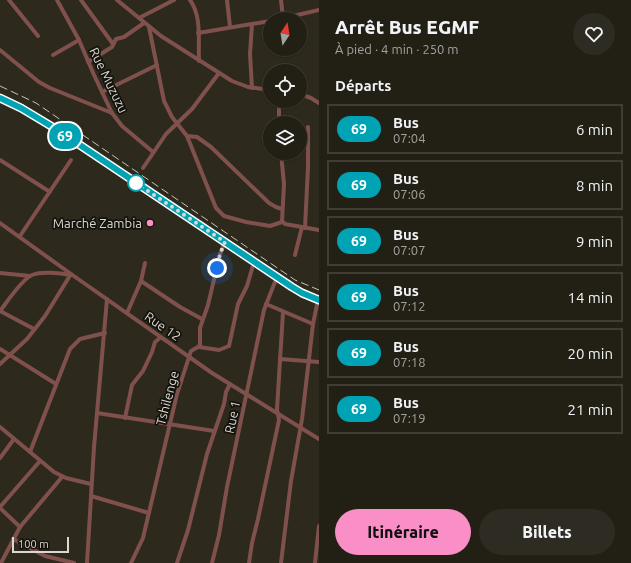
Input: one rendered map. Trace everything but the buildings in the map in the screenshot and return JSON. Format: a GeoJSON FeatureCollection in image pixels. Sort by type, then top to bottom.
{"type":"FeatureCollection","features":[{"type":"Feature","properties":{"kind":"main road"},"geometry":{"type":"LineString","coordinates":[[0,98],[21,108],[56,129],[254,262],[302,293],[318,300]]}},
{"type":"Feature","properties":{"kind":"street"},"geometry":{"type":"LineString","coordinates":[[9,0],[38,36]]}},
{"type":"Feature","properties":{"kind":"street","name":"Rue Muzuzu"},"geometry":{"type":"LineString","coordinates":[[57,0],[79,40],[112,113],[122,126],[153,152]]}},
{"type":"Feature","properties":{"kind":"street"},"geometry":{"type":"LineString","coordinates":[[81,0],[113,44]]}},
{"type":"Feature","properties":{"kind":"street"},"geometry":{"type":"LineString","coordinates":[[116,0],[149,27],[199,61],[239,84],[263,89]]}},
{"type":"Feature","properties":{"kind":"street"},"geometry":{"type":"LineString","coordinates":[[139,18],[174,0]]}},
{"type":"Feature","properties":{"kind":"street"},"geometry":{"type":"LineString","coordinates":[[190,0],[196,12],[199,61]]}},
{"type":"Feature","properties":{"kind":"street"},"geometry":{"type":"LineString","coordinates":[[227,0],[230,27]]}},
{"type":"Feature","properties":{"kind":"street"},"geometry":{"type":"LineString","coordinates":[[281,0],[281,12]]}},
{"type":"Feature","properties":{"kind":"street"},"geometry":{"type":"LineString","coordinates":[[307,13],[319,10]]}},
{"type":"Feature","properties":{"kind":"street"},"geometry":{"type":"LineString","coordinates":[[198,34],[263,22]]}},
{"type":"Feature","properties":{"kind":"street"},"geometry":{"type":"LineString","coordinates":[[88,62],[110,49],[116,39],[124,37],[144,23]]}},
{"type":"Feature","properties":{"kind":"street"},"geometry":{"type":"LineString","coordinates":[[252,24],[250,54],[252,88]]}},
{"type":"Feature","properties":{"kind":"street"},"geometry":{"type":"LineString","coordinates":[[149,27],[164,101],[172,117],[187,136],[214,206],[219,212],[228,218],[266,225],[274,226],[282,222],[304,228],[319,230]]}},
{"type":"Feature","properties":{"kind":"street"},"geometry":{"type":"LineString","coordinates":[[53,55],[79,40]]}},
{"type":"Feature","properties":{"kind":"street"},"geometry":{"type":"LineString","coordinates":[[0,50],[28,73],[50,88],[112,113]]}},
{"type":"Feature","properties":{"kind":"street"},"geometry":{"type":"LineString","coordinates":[[102,92],[157,65]]}},
{"type":"Feature","properties":{"kind":"street"},"geometry":{"type":"LineString","coordinates":[[144,168],[153,152],[169,131],[192,109],[219,73]]}},
{"type":"Feature","properties":{"kind":"street"},"geometry":{"type":"LineString","coordinates":[[307,97],[319,103]]}},
{"type":"Feature","properties":{"kind":"street"},"geometry":{"type":"LineString","coordinates":[[295,255],[304,228],[307,194],[308,127]]}},
{"type":"Feature","properties":{"kind":"street"},"geometry":{"type":"LineString","coordinates":[[187,136],[200,138],[269,203],[276,208],[282,209]]}},
{"type":"Feature","properties":{"kind":"street"},"geometry":{"type":"LineString","coordinates":[[0,160],[50,192]]}},
{"type":"Feature","properties":{"kind":"street"},"geometry":{"type":"LineString","coordinates":[[20,236],[71,160]]}},
{"type":"Feature","properties":{"kind":"street"},"geometry":{"type":"LineString","coordinates":[[282,160],[284,184],[282,222]]}},
{"type":"Feature","properties":{"kind":"street","name":"Rue 12"},"geometry":{"type":"LineString","coordinates":[[0,223],[20,236],[70,275],[107,299],[189,357],[319,439]]}},
{"type":"Feature","properties":{"kind":"street"},"geometry":{"type":"LineString","coordinates":[[225,242],[220,254],[208,305],[202,319],[199,331],[199,346],[220,350],[229,346],[238,304],[247,286],[254,262]]}},
{"type":"Feature","properties":{"kind":"street"},"geometry":{"type":"LineString","coordinates":[[127,313],[141,281],[145,263]]}},
{"type":"Feature","properties":{"kind":"street"},"geometry":{"type":"LineString","coordinates":[[0,273],[30,276],[46,273],[70,275],[45,316],[21,346],[0,364]]}},
{"type":"Feature","properties":{"kind":"street"},"geometry":{"type":"LineString","coordinates":[[30,276],[0,311],[34,329]]}},
{"type":"Feature","properties":{"kind":"street","name":"Rue 1"},"geometry":{"type":"LineString","coordinates":[[212,563],[266,304],[277,277]]}},
{"type":"Feature","properties":{"kind":"street"},"geometry":{"type":"LineString","coordinates":[[141,281],[180,307],[202,319]]}},
{"type":"Feature","properties":{"kind":"street"},"geometry":{"type":"LineString","coordinates":[[87,563],[90,496],[107,299]]}},
{"type":"Feature","properties":{"kind":"street"},"geometry":{"type":"LineString","coordinates":[[281,563],[313,324],[318,300]]}},
{"type":"Feature","properties":{"kind":"street"},"geometry":{"type":"LineString","coordinates":[[266,304],[313,324]]}},
{"type":"Feature","properties":{"kind":"street"},"geometry":{"type":"LineString","coordinates":[[249,563],[279,420],[280,359],[283,312]]}},
{"type":"Feature","properties":{"kind":"street"},"geometry":{"type":"LineString","coordinates":[[30,452],[70,349],[80,339],[104,333]]}},
{"type":"Feature","properties":{"kind":"street"},"geometry":{"type":"LineString","coordinates":[[125,418],[132,385],[143,371],[155,342],[161,337]]}},
{"type":"Feature","properties":{"kind":"street","name":"Tshilenge"},"geometry":{"type":"LineString","coordinates":[[131,563],[141,544],[150,513],[181,379],[191,351],[199,346]]}},
{"type":"Feature","properties":{"kind":"street"},"geometry":{"type":"LineString","coordinates":[[0,349],[56,384]]}},
{"type":"Feature","properties":{"kind":"street"},"geometry":{"type":"LineString","coordinates":[[280,359],[319,362]]}},
{"type":"Feature","properties":{"kind":"street"},"geometry":{"type":"LineString","coordinates":[[177,563],[188,530],[200,476],[230,384]]}},
{"type":"Feature","properties":{"kind":"street"},"geometry":{"type":"LineString","coordinates":[[97,413],[214,431]]}},
{"type":"Feature","properties":{"kind":"street"},"geometry":{"type":"LineString","coordinates":[[0,427],[54,472],[62,477],[91,484]]}},
{"type":"Feature","properties":{"kind":"street"},"geometry":{"type":"LineString","coordinates":[[0,458],[14,439]]}},
{"type":"Feature","properties":{"kind":"street"},"geometry":{"type":"LineString","coordinates":[[20,527],[0,508],[40,461]]}},
{"type":"Feature","properties":{"kind":"street"},"geometry":{"type":"LineString","coordinates":[[1,563],[20,527],[62,477]]}},
{"type":"Feature","properties":{"kind":"street"},"geometry":{"type":"LineString","coordinates":[[90,496],[150,513]]}},
{"type":"Feature","properties":{"kind":"street"},"geometry":{"type":"LineString","coordinates":[[315,563],[319,526]]}},
{"type":"Feature","properties":{"kind":"street"},"geometry":{"type":"LineString","coordinates":[[13,539],[45,556],[74,563]]}},
{"type":"Feature","properties":{"kind":"railway"},"geometry":{"type":"LineString","coordinates":[[0,86],[36,103],[295,280],[319,290]]}},
{"type":"Feature","properties":{"kind":"bus line","name":"69"},"geometry":{"type":"LineString","coordinates":[[0,98],[21,108],[56,129],[292,287],[319,300]]}},
{"type":"Feature","properties":{"kind":"place","name":"Marché Zambia"},"geometry":{"type":"Point","coordinates":[150,223]}},
{"type":"Feature","properties":{"kind":"route"},"geometry":{"type":"LineString","coordinates":[[136,183],[133,181],[225,242],[220,254],[217,268]]}}]}
